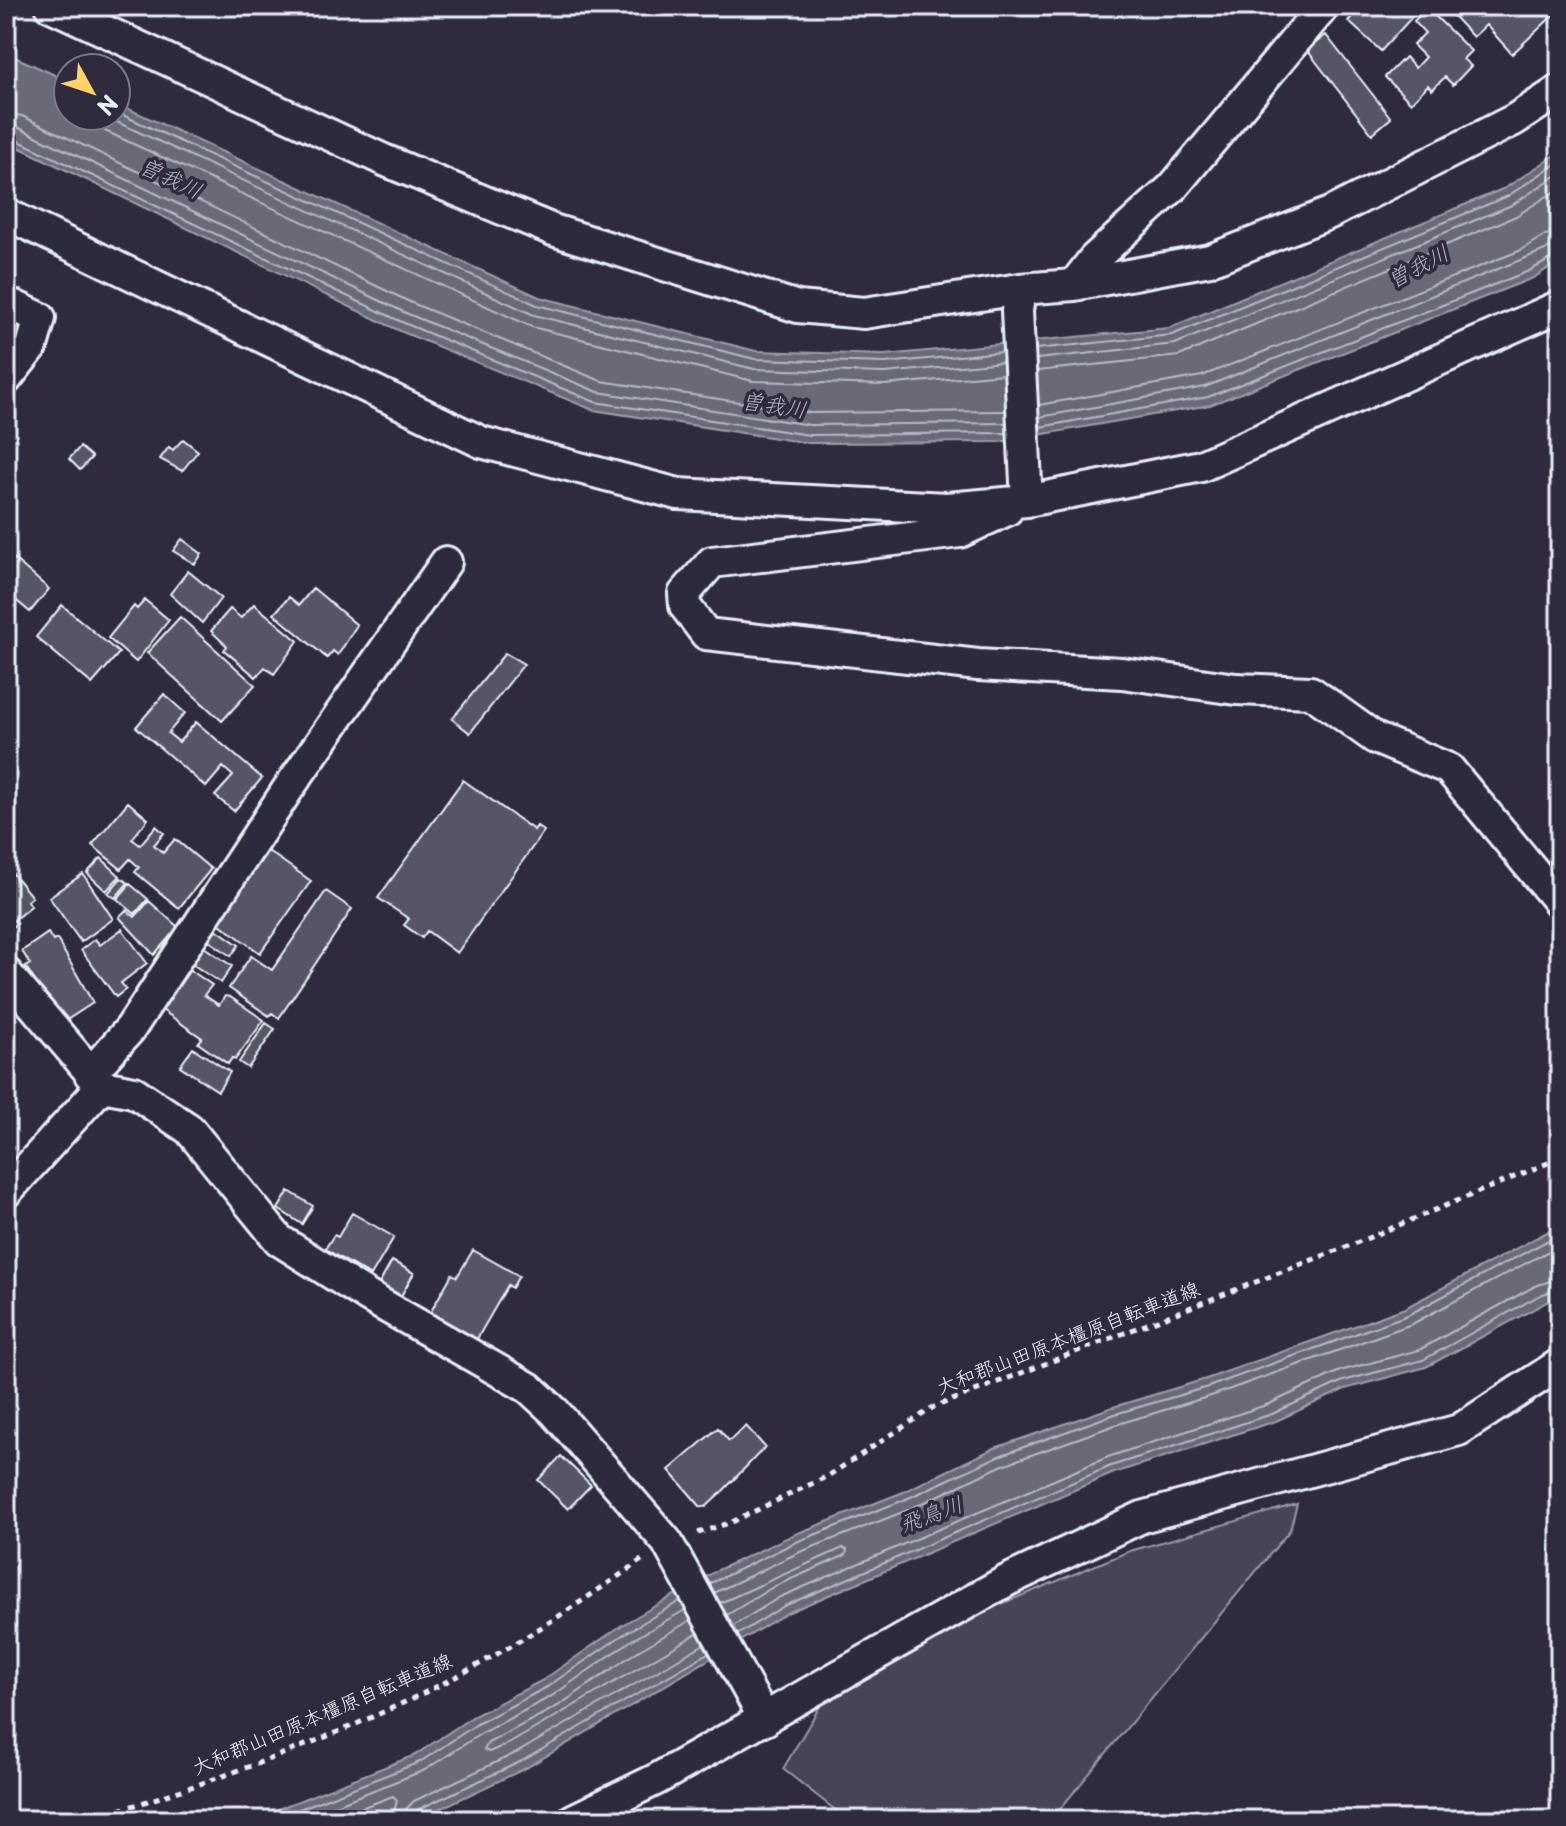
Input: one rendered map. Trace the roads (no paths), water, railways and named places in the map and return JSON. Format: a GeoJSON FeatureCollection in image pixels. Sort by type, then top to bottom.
{"type":"FeatureCollection","features":[{"type":"Feature","properties":{"kind":"street"},"geometry":{"type":"LineString","coordinates":[[51,6],[384,160],[553,230],[798,307],[864,313],[1019,300],[1074,285],[1210,260],[1330,213],[1514,120],[1560,90]]}},
{"type":"Feature","properties":{"kind":"street"},"geometry":{"type":"LineString","coordinates":[[1074,285],[1094,259],[1173,187],[1324,6]]}},
{"type":"Feature","properties":{"kind":"street"},"geometry":{"type":"LineString","coordinates":[[6,214],[481,442],[678,494],[947,508],[1027,487],[1201,466],[1560,306]]}},
{"type":"Feature","properties":{"kind":"street"},"geometry":{"type":"LineString","coordinates":[[1019,300],[1027,487]]}},
{"type":"Feature","properties":{"kind":"street"},"geometry":{"type":"LineString","coordinates":[[6,302],[40,318],[32,346],[6,379]]}},
{"type":"Feature","properties":{"kind":"street"},"geometry":{"type":"LineString","coordinates":[[1027,487],[960,532],[712,562],[684,594],[685,606],[706,634],[978,665],[1122,673],[1236,689],[1311,692],[1375,738],[1449,769],[1560,903]]}},
{"type":"Feature","properties":{"kind":"street"},"geometry":{"type":"LineString","coordinates":[[6,1192],[96,1080],[288,789],[446,562]]}},
{"type":"Feature","properties":{"kind":"street"},"geometry":{"type":"LineString","coordinates":[[6,973],[96,1080],[134,1092],[189,1129],[279,1240],[369,1297],[529,1388],[589,1447],[671,1550],[762,1715]]}},
{"type":"Feature","properties":{"kind":"street"},"geometry":{"type":"LineString","coordinates":[[573,1820],[657,1779],[762,1715],[1008,1580],[1142,1517],[1459,1430],[1560,1364]]}},
{"type":"Feature","properties":{"kind":"water","name":"曽我川"},"geometry":{"type":"Polygon","coordinates":[[[6,53],[52,74],[52,132],[132,132],[132,110],[539,297],[756,351],[885,355],[1169,328],[1505,188],[1560,152],[1560,261],[1533,278],[1210,405],[999,442],[808,443],[593,410],[400,331],[6,141],[6,53]]]}},
{"type":"Feature","properties":{"kind":"water","name":"飛鳥川"},"geometry":{"type":"Polygon","coordinates":[[[1560,1225],[1560,1295],[1426,1367],[1345,1389],[1276,1421],[1114,1473],[787,1613],[526,1768],[416,1820],[250,1820],[415,1755],[472,1717],[543,1680],[622,1625],[718,1570],[793,1535],[901,1493],[995,1448],[1206,1379],[1405,1308],[1560,1225]]]}}]}
